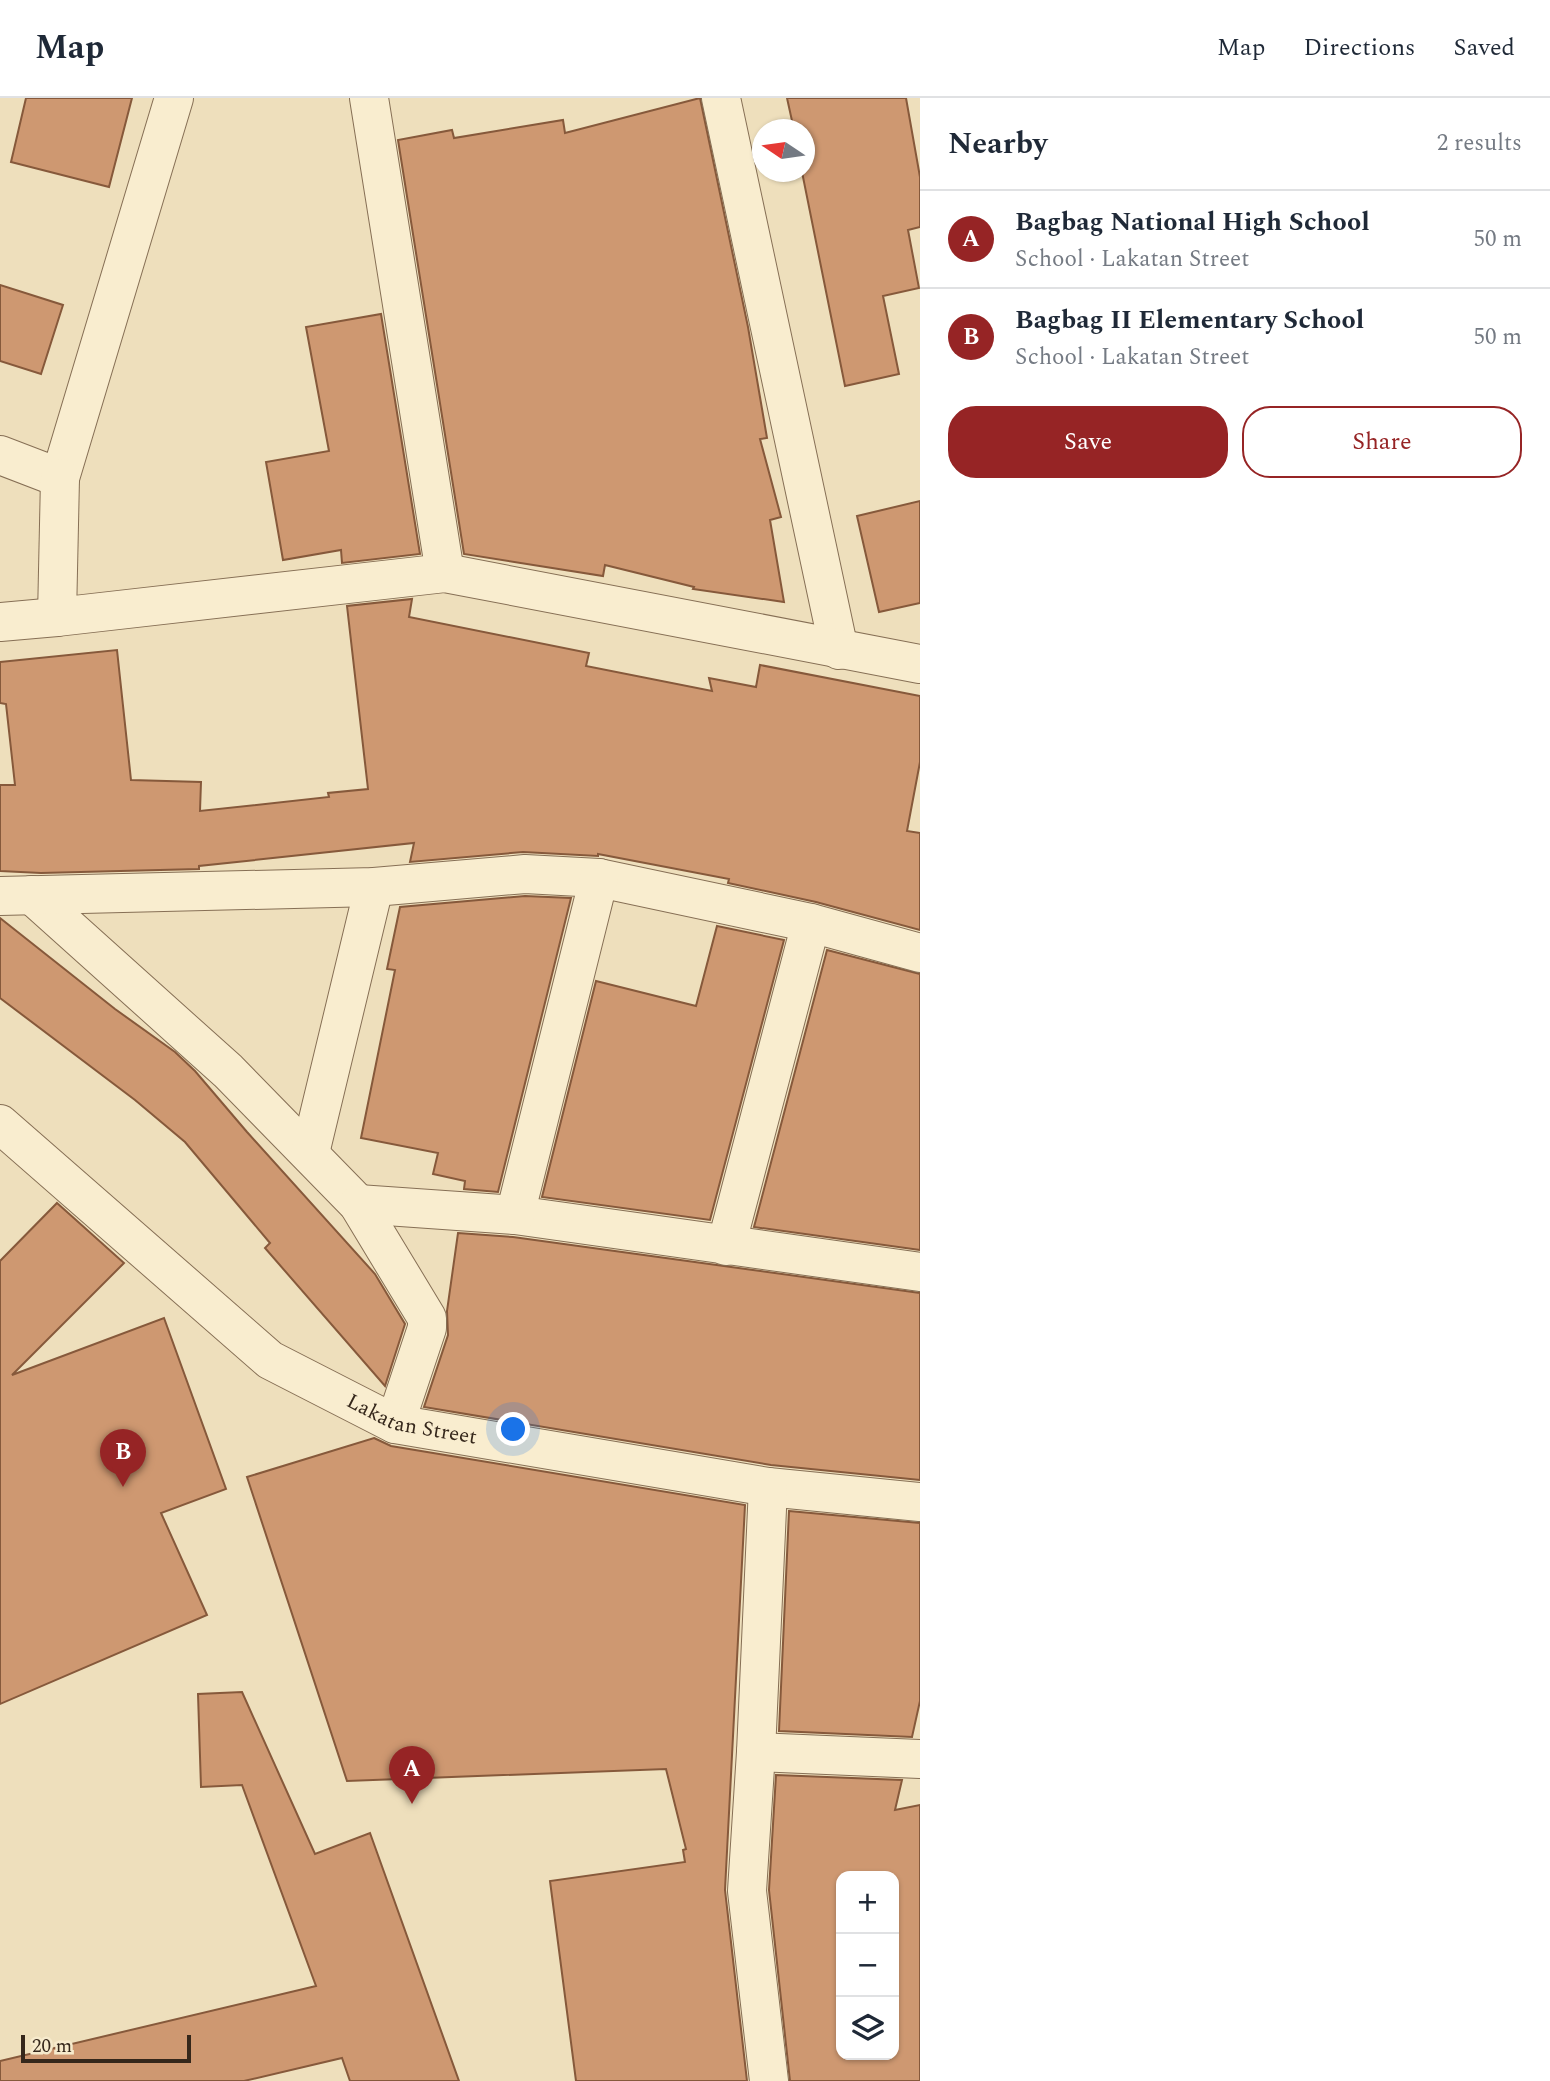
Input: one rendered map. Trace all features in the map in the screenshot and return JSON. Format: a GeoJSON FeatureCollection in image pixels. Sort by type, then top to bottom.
{"type":"FeatureCollection","features":[{"type":"Feature","properties":{"kind":"street"},"geometry":{"type":"LineString","coordinates":[[57,617],[60,478],[174,98]]}},
{"type":"Feature","properties":{"kind":"street"},"geometry":{"type":"LineString","coordinates":[[369,98],[445,573]]}},
{"type":"Feature","properties":{"kind":"street"},"geometry":{"type":"LineString","coordinates":[[721,98],[839,650]]}},
{"type":"Feature","properties":{"kind":"street"},"geometry":{"type":"LineString","coordinates":[[0,455],[60,478]]}},
{"type":"Feature","properties":{"kind":"street"},"geometry":{"type":"LineString","coordinates":[[0,622],[445,573],[920,664]]}},
{"type":"Feature","properties":{"kind":"street"},"geometry":{"type":"LineString","coordinates":[[16,896],[374,887],[525,874],[598,878],[810,923],[920,953]]}},
{"type":"Feature","properties":{"kind":"street"},"geometry":{"type":"LineString","coordinates":[[515,1215],[598,878]]}},
{"type":"Feature","properties":{"kind":"street"},"geometry":{"type":"LineString","coordinates":[[310,1153],[374,887]]}},
{"type":"Feature","properties":{"kind":"street"},"geometry":{"type":"LineString","coordinates":[[16,896],[228,1071],[358,1204],[427,1318],[427,1328],[395,1424]]}},
{"type":"Feature","properties":{"kind":"street"},"geometry":{"type":"LineString","coordinates":[[726,1246],[810,923]]}},
{"type":"Feature","properties":{"kind":"street","name":"Lakatan Street"},"geometry":{"type":"LineString","coordinates":[[0,1124],[270,1360],[395,1424],[768,1487],[920,1502]]}},
{"type":"Feature","properties":{"kind":"street"},"geometry":{"type":"LineString","coordinates":[[358,1204],[515,1215],[920,1272]]}},
{"type":"Feature","properties":{"kind":"street"},"geometry":{"type":"LineString","coordinates":[[768,1487],[747,1891],[769,2081]]}},
{"type":"Feature","properties":{"kind":"street"},"geometry":{"type":"LineString","coordinates":[[756,1752],[920,1759]]}},
{"type":"Feature","properties":{"kind":"building"},"geometry":{"type":"Polygon","coordinates":[[[26,98],[132,98],[109,187],[11,162],[26,98]]]}},
{"type":"Feature","properties":{"kind":"building"},"geometry":{"type":"Polygon","coordinates":[[[700,98],[748,327],[767,438],[760,439],[781,517],[770,520],[784,602],[693,589],[694,587],[605,565],[603,576],[464,554],[398,140],[452,130],[454,138],[563,120],[565,133],[700,98]]]}},
{"type":"Feature","properties":{"kind":"building"},"geometry":{"type":"Polygon","coordinates":[[[787,98],[906,98],[920,177],[920,227],[908,230],[919,288],[883,296],[899,374],[845,386],[804,182],[815,182],[815,119],[792,119],[787,98]]]}},
{"type":"Feature","properties":{"kind":"building"},"geometry":{"type":"Polygon","coordinates":[[[0,285],[63,305],[41,374],[0,361],[0,285]]]}},
{"type":"Feature","properties":{"kind":"building"},"geometry":{"type":"Polygon","coordinates":[[[381,314],[420,554],[342,563],[341,550],[283,560],[266,462],[329,451],[306,327],[381,314]]]}},
{"type":"Feature","properties":{"kind":"building"},"geometry":{"type":"Polygon","coordinates":[[[920,501],[920,603],[879,612],[857,516],[920,501]]]}},
{"type":"Feature","properties":{"kind":"building"},"geometry":{"type":"Polygon","coordinates":[[[412,599],[409,617],[589,653],[586,666],[712,691],[709,678],[756,687],[760,665],[920,696],[920,762],[907,831],[920,833],[920,930],[816,902],[728,883],[729,879],[598,854],[523,852],[410,862],[414,843],[199,866],[199,869],[41,873],[0,871],[0,785],[15,785],[6,704],[0,703],[0,662],[117,650],[131,780],[201,782],[200,811],[329,797],[328,793],[368,789],[347,606],[412,599]]]}},
{"type":"Feature","properties":{"kind":"building"},"geometry":{"type":"Polygon","coordinates":[[[525,896],[571,898],[498,1192],[464,1189],[465,1181],[433,1174],[438,1153],[361,1138],[395,970],[387,969],[400,907],[525,896]]]}},
{"type":"Feature","properties":{"kind":"building"},"geometry":{"type":"Polygon","coordinates":[[[0,918],[115,1009],[175,1052],[195,1071],[375,1274],[405,1324],[385,1386],[265,1248],[270,1243],[185,1142],[135,1100],[0,998],[0,918]]]}},
{"type":"Feature","properties":{"kind":"building"},"geometry":{"type":"Polygon","coordinates":[[[717,926],[784,940],[710,1220],[542,1197],[596,981],[696,1006],[717,926]]]}},
{"type":"Feature","properties":{"kind":"building"},"geometry":{"type":"Polygon","coordinates":[[[827,950],[920,974],[920,1250],[754,1227],[827,950]]]}},
{"type":"Feature","properties":{"kind":"building"},"geometry":{"type":"Polygon","coordinates":[[[57,1203],[124,1263],[12,1375],[164,1318],[226,1489],[161,1513],[207,1615],[0,1704],[0,1261],[57,1203]]]}},
{"type":"Feature","properties":{"kind":"building"},"geometry":{"type":"Polygon","coordinates":[[[458,1233],[513,1237],[920,1293],[920,1480],[771,1465],[424,1407],[448,1335],[447,1311],[458,1233]]]}},
{"type":"Feature","properties":{"kind":"building"},"geometry":{"type":"Polygon","coordinates":[[[374,1438],[391,1446],[745,1505],[725,1890],[747,2081],[576,2081],[550,1881],[685,1862],[683,1850],[686,1849],[666,1769],[347,1781],[247,1477],[374,1438]]]}},
{"type":"Feature","properties":{"kind":"building"},"geometry":{"type":"Polygon","coordinates":[[[789,1511],[920,1523],[920,1701],[912,1737],[779,1731],[789,1511]]]}},
{"type":"Feature","properties":{"kind":"building"},"geometry":{"type":"Polygon","coordinates":[[[242,1692],[315,1854],[370,1833],[459,2081],[350,2081],[342,2058],[244,2081],[0,2081],[0,2061],[316,1986],[242,1785],[201,1787],[198,1694],[242,1692]]]}},
{"type":"Feature","properties":{"kind":"building"},"geometry":{"type":"Polygon","coordinates":[[[776,1775],[902,1780],[895,1810],[920,1805],[920,2081],[790,2081],[769,1890],[776,1775]]]}},
{"type":"Feature","properties":{"kind":"place","name":"Bagbag II Elementary School"},"geometry":{"type":"Point","coordinates":[123,1487]}},
{"type":"Feature","properties":{"kind":"place","name":"Bagbag National High School"},"geometry":{"type":"Point","coordinates":[412,1804]}}]}
